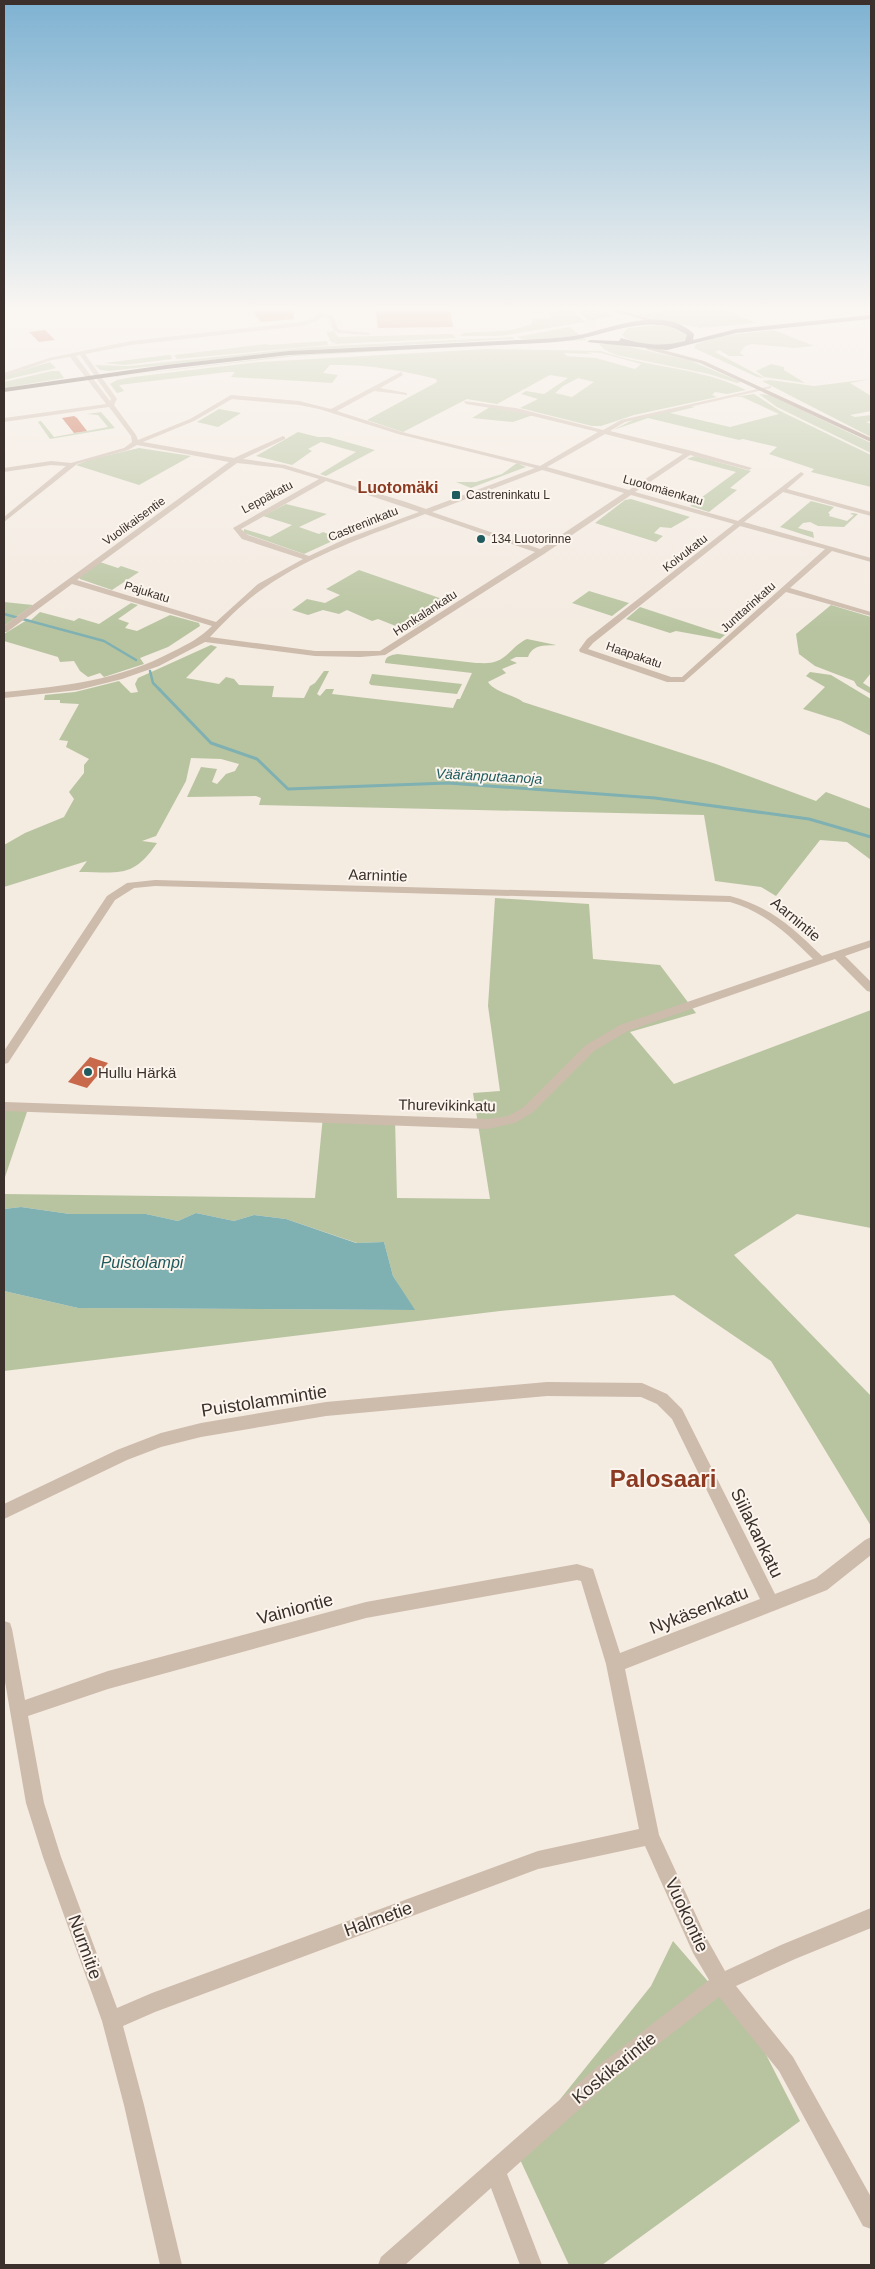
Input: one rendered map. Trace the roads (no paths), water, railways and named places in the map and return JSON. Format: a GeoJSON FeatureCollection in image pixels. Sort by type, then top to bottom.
{"type":"FeatureCollection","features":[{"type":"Feature","properties":{"kind":"main road"},"geometry":{"type":"LineString","coordinates":[[823,417],[871,440]]}},
{"type":"Feature","properties":{"kind":"street"},"geometry":{"type":"LineString","coordinates":[[4,420],[26,417]]}},
{"type":"Feature","properties":{"kind":"street"},"geometry":{"type":"LineString","coordinates":[[120,417],[134,436],[136,443],[283,466],[426,512],[541,552]]}},
{"type":"Feature","properties":{"kind":"street","name":"Luotomäenkatu"},"geometry":{"type":"LineString","coordinates":[[72,465],[85,459],[126,449],[197,417]]}},
{"type":"Feature","properties":{"kind":"street","name":"Luotomäenkatu"},"geometry":{"type":"LineString","coordinates":[[352,417],[418,438],[541,468],[871,560]]}},
{"type":"Feature","properties":{"kind":"street"},"geometry":{"type":"LineString","coordinates":[[545,417],[748,468]]}},
{"type":"Feature","properties":{"kind":"street","name":"Castreninkatu"},"geometry":{"type":"LineString","coordinates":[[7,695],[51,691],[104,681],[156,664],[204,639],[217,624],[261,586],[309,559],[348,541],[541,468],[603,431],[637,417]]}},
{"type":"Feature","properties":{"kind":"street","name":"Vuolikaisentie"},"geometry":{"type":"LineString","coordinates":[[4,630],[236,460],[283,438]]}},
{"type":"Feature","properties":{"kind":"street","name":"Honkalankatu"},"geometry":{"type":"LineString","coordinates":[[204,639],[326,654],[364,655],[382,653],[541,552],[690,452]]}},
{"type":"Feature","properties":{"kind":"street"},"geometry":{"type":"LineString","coordinates":[[4,470],[51,463],[72,465]]}},
{"type":"Feature","properties":{"kind":"street"},"geometry":{"type":"LineString","coordinates":[[4,520],[72,465]]}},
{"type":"Feature","properties":{"kind":"street","name":"Koivukatu"},"geometry":{"type":"LineString","coordinates":[[583,650],[588,643],[801,474]]}},
{"type":"Feature","properties":{"kind":"street","name":"Leppäkatu"},"geometry":{"type":"LineString","coordinates":[[309,559],[245,537],[237,528],[325,479]]}},
{"type":"Feature","properties":{"kind":"street"},"geometry":{"type":"LineString","coordinates":[[783,490],[871,514]]}},
{"type":"Feature","properties":{"kind":"street","name":"Junttarinkatu"},"geometry":{"type":"LineString","coordinates":[[679,681],[684,679],[831,548]]}},
{"type":"Feature","properties":{"kind":"street","name":"Pajukatu"},"geometry":{"type":"LineString","coordinates":[[71,581],[217,624]]}},
{"type":"Feature","properties":{"kind":"street"},"geometry":{"type":"LineString","coordinates":[[784,589],[871,614]]}},
{"type":"Feature","properties":{"kind":"street","name":"Haapakatu"},"geometry":{"type":"LineString","coordinates":[[583,650],[661,677],[679,681]]}},
{"type":"Feature","properties":{"kind":"street"},"geometry":{"type":"LineString","coordinates":[[4,706],[7,695]]}},
{"type":"Feature","properties":{"kind":"street","name":"Aarnintie"},"geometry":{"type":"LineString","coordinates":[[4,1060],[111,898],[131,885],[155,883],[730,899],[755,905],[773,915],[820,960]]}},
{"type":"Feature","properties":{"kind":"street","name":"Thurevikinkatu"},"geometry":{"type":"LineString","coordinates":[[4,1107],[488,1124],[511,1120],[528,1110],[590,1048],[617,1032],[871,943]]}},
{"type":"Feature","properties":{"kind":"street"},"geometry":{"type":"LineString","coordinates":[[836,954],[871,988]]}},
{"type":"Feature","properties":{"kind":"street","name":"Puistolammintie"},"geometry":{"type":"LineString","coordinates":[[4,1512],[122,1454],[161,1440],[201,1430],[326,1408],[547,1389]]}},
{"type":"Feature","properties":{"kind":"street","name":"Siilakankatu"},"geometry":{"type":"LineString","coordinates":[[547,1389],[642,1390],[662,1399],[677,1414],[770,1604]]}},
{"type":"Feature","properties":{"kind":"street","name":"Nykäsenkatu"},"geometry":{"type":"LineString","coordinates":[[616,1664],[821,1584],[871,1545]]}},
{"type":"Feature","properties":{"kind":"street","name":"Vainiontie"},"geometry":{"type":"LineString","coordinates":[[18,1711],[108,1680],[366,1610],[577,1572],[587,1575]]}},
{"type":"Feature","properties":{"kind":"street","name":"Vuokontie"},"geometry":{"type":"LineString","coordinates":[[587,1575],[616,1664],[650,1836],[700,1946],[721,1983],[786,2064],[871,2218]]}},
{"type":"Feature","properties":{"kind":"street","name":"Nurmitie"},"geometry":{"type":"LineString","coordinates":[[4,1629],[36,1804],[52,1857],[112,2021],[134,2105],[171,2265]]}},
{"type":"Feature","properties":{"kind":"street","name":"Halmetie"},"geometry":{"type":"LineString","coordinates":[[112,2021],[152,2003],[538,1860],[650,1836]]}},
{"type":"Feature","properties":{"kind":"street","name":"Koskikarintie"},"geometry":{"type":"LineString","coordinates":[[389,2265],[605,2073],[721,1983],[788,1952],[871,1918]]}},
{"type":"Feature","properties":{"kind":"street"},"geometry":{"type":"LineString","coordinates":[[494,2170],[531,2265]]}},
{"type":"Feature","properties":{"kind":"water","name":"Puistolampi"},"geometry":{"type":"Polygon","coordinates":[[[21,1207],[70,1214],[146,1214],[178,1221],[196,1213],[234,1221],[254,1215],[286,1219],[356,1243],[384,1242],[393,1276],[415,1310],[78,1308],[4,1291],[4,1209],[21,1207]]]}},
{"type":"Feature","properties":{"kind":"waterway","name":"Vääränputaanoja"},"geometry":{"type":"LineString","coordinates":[[4,614],[104,641],[136,660]]}},
{"type":"Feature","properties":{"kind":"waterway","name":"Vääränputaanoja"},"geometry":{"type":"LineString","coordinates":[[150,671],[153,683],[159,689]]}},
{"type":"Feature","properties":{"kind":"waterway","name":"Vääränputaanoja"},"geometry":{"type":"LineString","coordinates":[[159,689],[211,743],[257,759],[288,789],[448,783],[655,798],[809,819],[871,837]]}},
{"type":"Feature","properties":{"kind":"place","name":"Castreninkatu L"},"geometry":{"type":"Point","coordinates":[456,495]}},
{"type":"Feature","properties":{"kind":"place","name":"134 Luotorinne"},"geometry":{"type":"Point","coordinates":[481,539]}},
{"type":"Feature","properties":{"kind":"place","name":"Hullu Härkä"},"geometry":{"type":"Point","coordinates":[88,1072]}},
{"type":"Feature","properties":{"kind":"district","name":"Luotomäki"},"geometry":{"type":"Point","coordinates":[398,487]}},
{"type":"Feature","properties":{"kind":"district","name":"Palosaari"},"geometry":{"type":"Point","coordinates":[663,1478]}}]}
